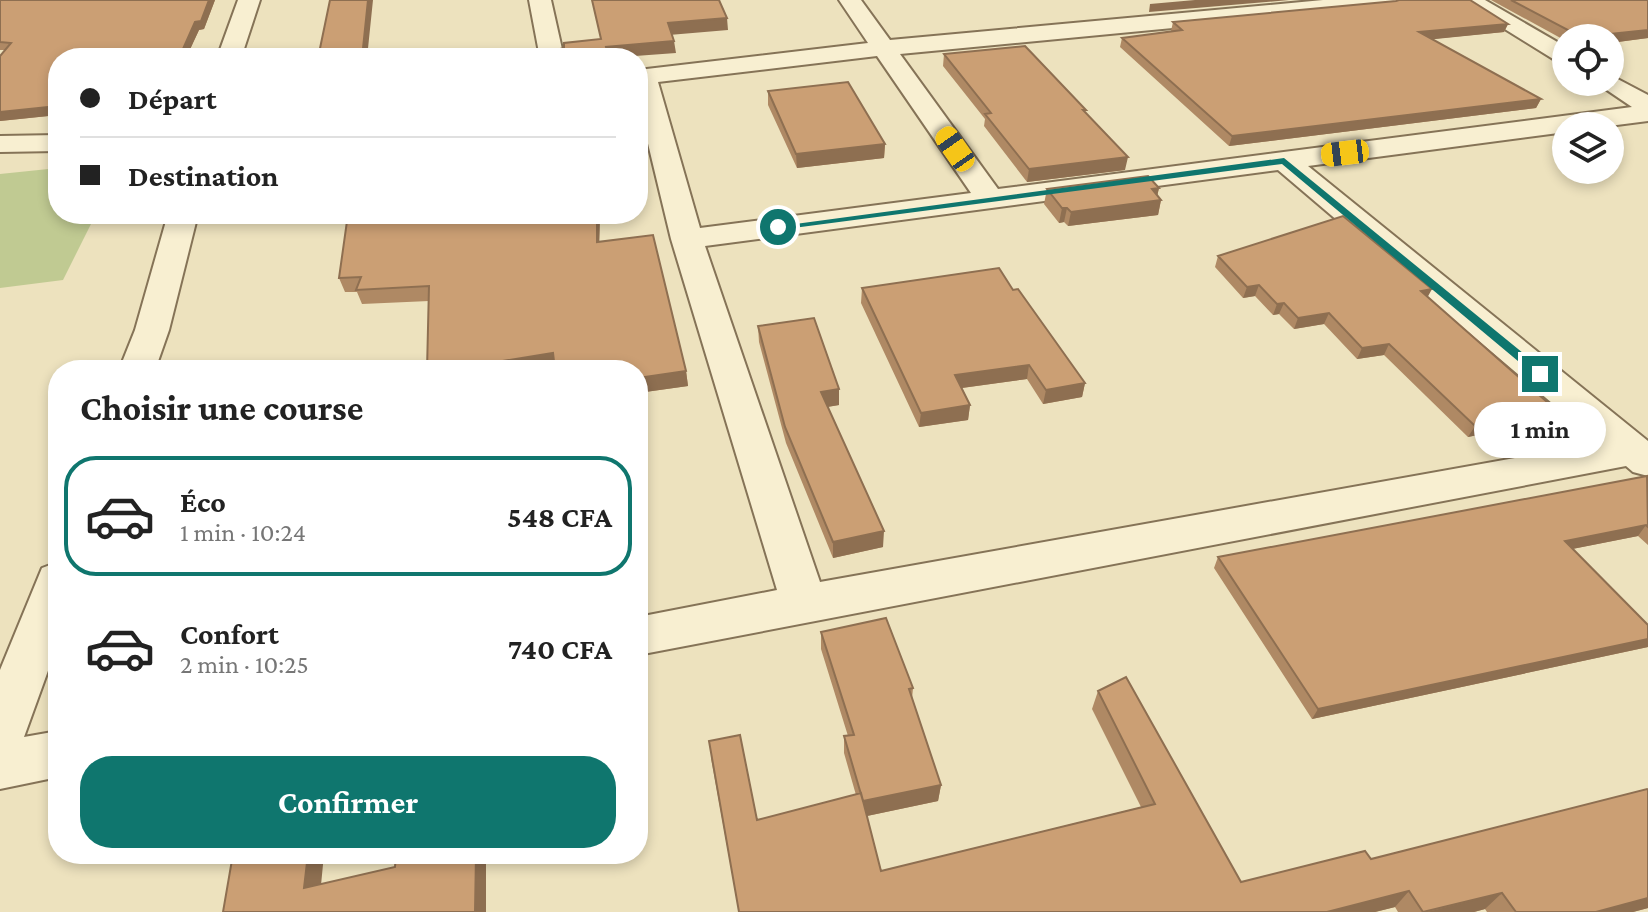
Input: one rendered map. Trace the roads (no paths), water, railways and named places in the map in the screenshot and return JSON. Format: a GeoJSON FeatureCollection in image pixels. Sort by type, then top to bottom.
{"type":"FeatureCollection","features":[{"type":"Feature","properties":{"kind":"street"},"geometry":{"type":"LineString","coordinates":[[232,48],[249,0]]}},
{"type":"Feature","properties":{"kind":"street"},"geometry":{"type":"LineString","coordinates":[[540,0],[550,48]]}},
{"type":"Feature","properties":{"kind":"street"},"geometry":{"type":"LineString","coordinates":[[850,0],[990,199]]}},
{"type":"Feature","properties":{"kind":"street"},"geometry":{"type":"LineString","coordinates":[[1196,0],[1218,17]]}},
{"type":"Feature","properties":{"kind":"street"},"geometry":{"type":"LineString","coordinates":[[648,76],[884,48],[1393,0]]}},
{"type":"Feature","properties":{"kind":"street"},"geometry":{"type":"LineString","coordinates":[[1469,0],[1552,49]]}},
{"type":"Feature","properties":{"kind":"street"},"geometry":{"type":"LineString","coordinates":[[1624,92],[1648,106]]}},
{"type":"Feature","properties":{"kind":"street"},"geometry":{"type":"LineString","coordinates":[[648,102],[687,239],[804,603]]}},
{"type":"Feature","properties":{"kind":"street"},"geometry":{"type":"LineString","coordinates":[[687,239],[1648,113]]}},
{"type":"Feature","properties":{"kind":"street"},"geometry":{"type":"LineString","coordinates":[[0,144],[48,143]]}},
{"type":"Feature","properties":{"kind":"street"},"geometry":{"type":"LineString","coordinates":[[1284,161],[1641,457]]}},
{"type":"Feature","properties":{"kind":"street"},"geometry":{"type":"LineString","coordinates":[[141,360],[152,330],[180,224]]}},
{"type":"Feature","properties":{"kind":"street"},"geometry":{"type":"LineString","coordinates":[[648,634],[804,603],[1641,457]]}},
{"type":"Feature","properties":{"kind":"street"},"geometry":{"type":"LineString","coordinates":[[0,734],[48,607]]}},
{"type":"Feature","properties":{"kind":"street"},"geometry":{"type":"LineString","coordinates":[[0,765],[48,756]]}}]}
